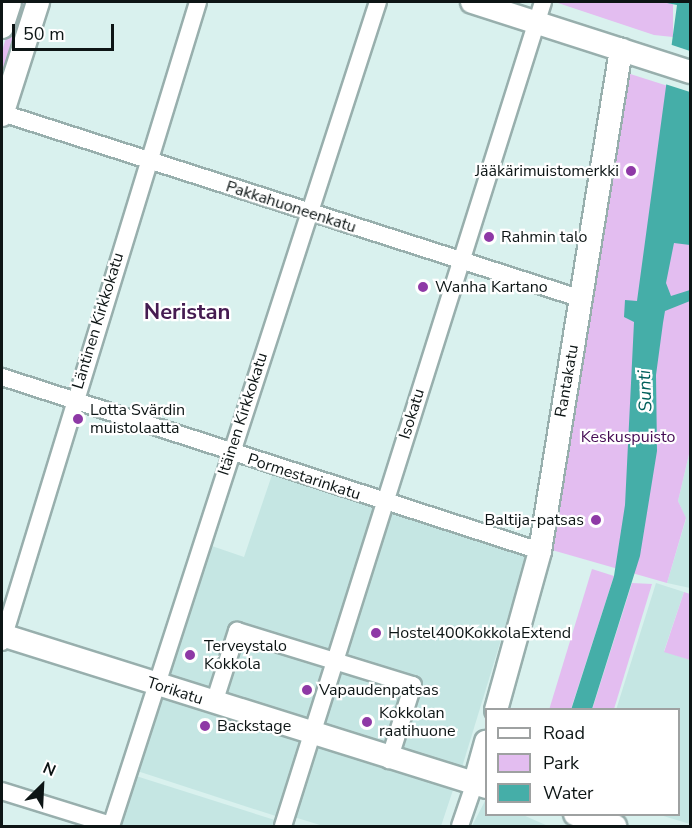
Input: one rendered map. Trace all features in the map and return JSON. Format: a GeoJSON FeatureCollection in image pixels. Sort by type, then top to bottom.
{"type":"FeatureCollection","features":[{"type":"Feature","properties":{"kind":"street"},"geometry":{"type":"LineString","coordinates":[[2,27],[10,2]]}},
{"type":"Feature","properties":{"kind":"street"},"geometry":{"type":"LineString","coordinates":[[2,113],[38,2]]}},
{"type":"Feature","properties":{"kind":"street","name":"Läntinen Kirkkokatu"},"geometry":{"type":"LineString","coordinates":[[2,638],[198,2]]}},
{"type":"Feature","properties":{"kind":"street","name":"Itäinen Kirkkokatu"},"geometry":{"type":"LineString","coordinates":[[111,826],[307,211],[378,2]]}},
{"type":"Feature","properties":{"kind":"street"},"geometry":{"type":"LineString","coordinates":[[472,2],[541,12],[621,50],[690,72]]}},
{"type":"Feature","properties":{"kind":"street","name":"Isokatu"},"geometry":{"type":"LineString","coordinates":[[283,826],[459,263],[541,12]]}},
{"type":"Feature","properties":{"kind":"street","name":"Rantakatu"},"geometry":{"type":"LineString","coordinates":[[497,708],[540,551],[621,50]]}},
{"type":"Feature","properties":{"kind":"street","name":"Pakkahuoneenkatu"},"geometry":{"type":"LineString","coordinates":[[2,113],[307,211],[459,263],[582,299]]}},
{"type":"Feature","properties":{"kind":"street","name":"Pormestarinkatu"},"geometry":{"type":"LineString","coordinates":[[2,377],[385,504],[540,551]]}},
{"type":"Feature","properties":{"kind":"street"},"geometry":{"type":"LineString","coordinates":[[214,703],[237,631],[413,685],[389,760]]}},
{"type":"Feature","properties":{"kind":"street","name":"Torikatu"},"geometry":{"type":"LineString","coordinates":[[2,638],[389,760],[480,786]]}},
{"type":"Feature","properties":{"kind":"street"},"geometry":{"type":"LineString","coordinates":[[460,826],[480,786],[485,749]]}},
{"type":"Feature","properties":{"kind":"street"},"geometry":{"type":"LineString","coordinates":[[2,791],[111,826]]}},
{"type":"Feature","properties":{"kind":"street"},"geometry":{"type":"LineString","coordinates":[[582,816],[615,826]]}},
{"type":"Feature","properties":{"kind":"shaded area"},"geometry":{"type":"Polygon","coordinates":[[[690,450],[690,588],[667,583],[686,519],[678,501],[690,450]]]}},
{"type":"Feature","properties":{"kind":"shaded area"},"geometry":{"type":"Polygon","coordinates":[[[273,472],[375,506],[308,724],[164,678],[206,544],[244,557],[273,472]]]}},
{"type":"Feature","properties":{"kind":"shaded area"},"geometry":{"type":"Polygon","coordinates":[[[389,510],[528,552],[460,773],[321,731],[389,510]]]}},
{"type":"Feature","properties":{"kind":"shaded area"},"geometry":{"type":"Polygon","coordinates":[[[656,583],[684,592],[664,651],[690,660],[690,824],[663,816],[680,816],[680,708],[617,708],[656,583]]]}},
{"type":"Feature","properties":{"kind":"shaded area"},"geometry":{"type":"Polygon","coordinates":[[[162,695],[303,741],[278,817],[137,771],[162,695]]]}},
{"type":"Feature","properties":{"kind":"shaded area"},"geometry":{"type":"Polygon","coordinates":[[[316,746],[453,790],[441,826],[323,826],[294,817],[316,746]]]}},
{"type":"Feature","properties":{"kind":"shaded area"},"geometry":{"type":"Polygon","coordinates":[[[136,776],[278,821],[276,826],[120,826],[136,776]]]}},
{"type":"Feature","properties":{"kind":"shaded area"},"geometry":{"type":"Polygon","coordinates":[[[485,801],[485,816],[525,816],[548,826],[472,826],[485,801]]]}},
{"type":"Feature","properties":{"kind":"green space"},"geometry":{"type":"Polygon","coordinates":[[[17,2],[30,2],[2,89],[2,51],[17,2]]]}},
{"type":"Feature","properties":{"kind":"green space"},"geometry":{"type":"Polygon","coordinates":[[[555,2],[673,3],[673,37],[654,35],[555,2]]]}},
{"type":"Feature","properties":{"kind":"green space","name":"Keskuspuisto"},"geometry":{"type":"Polygon","coordinates":[[[624,72],[690,93],[690,450],[678,501],[686,518],[667,583],[545,548],[624,72]]]}},
{"type":"Feature","properties":{"kind":"green space"},"geometry":{"type":"Polygon","coordinates":[[[592,569],[614,576],[571,708],[550,708],[592,569]]]}},
{"type":"Feature","properties":{"kind":"green space"},"geometry":{"type":"Polygon","coordinates":[[[632,583],[652,584],[614,708],[593,708],[632,583]]]}},
{"type":"Feature","properties":{"kind":"green space"},"geometry":{"type":"Polygon","coordinates":[[[684,592],[690,594],[690,660],[664,652],[684,592]]]}},
{"type":"Feature","properties":{"kind":"water","name":"Sunti"},"geometry":{"type":"Polygon","coordinates":[[[662,2],[690,2],[690,245],[674,243],[666,283],[671,296],[690,290],[690,301],[665,311],[656,375],[657,451],[640,556],[592,708],[572,708],[614,576],[625,505],[634,322],[624,317],[625,300],[637,301],[677,5],[662,2]]]}},
{"type":"Feature","properties":{"kind":"pier"},"geometry":{"type":"Polygon","coordinates":[[[669,44],[690,51],[690,92],[665,84],[669,44]]]}},
{"type":"Feature","properties":{"kind":"place","name":"Jääkärimuistomerkki"},"geometry":{"type":"Point","coordinates":[631,171]}},
{"type":"Feature","properties":{"kind":"place","name":"Rahmin talo"},"geometry":{"type":"Point","coordinates":[489,237]}},
{"type":"Feature","properties":{"kind":"place","name":"Wanha Kartano"},"geometry":{"type":"Point","coordinates":[423,287]}},
{"type":"Feature","properties":{"kind":"place","name":"Lotta Svärdin muistolaatta"},"geometry":{"type":"Point","coordinates":[78,419]}},
{"type":"Feature","properties":{"kind":"place","name":"Baltija-patsas"},"geometry":{"type":"Point","coordinates":[596,520]}},
{"type":"Feature","properties":{"kind":"place","name":"Hostel400KokkolaExtend"},"geometry":{"type":"Point","coordinates":[376,633]}},
{"type":"Feature","properties":{"kind":"place","name":"Terveystalo Kokkola"},"geometry":{"type":"Point","coordinates":[190,655]}},
{"type":"Feature","properties":{"kind":"place","name":"Vapaudenpatsas"},"geometry":{"type":"Point","coordinates":[307,690]}},
{"type":"Feature","properties":{"kind":"place","name":"Kokkolan raatihuone"},"geometry":{"type":"Point","coordinates":[367,722]}},
{"type":"Feature","properties":{"kind":"place","name":"Backstage"},"geometry":{"type":"Point","coordinates":[205,726]}},
{"type":"Feature","properties":{"kind":"district","name":"Neristan"},"geometry":{"type":"Point","coordinates":[187,313]}}]}
